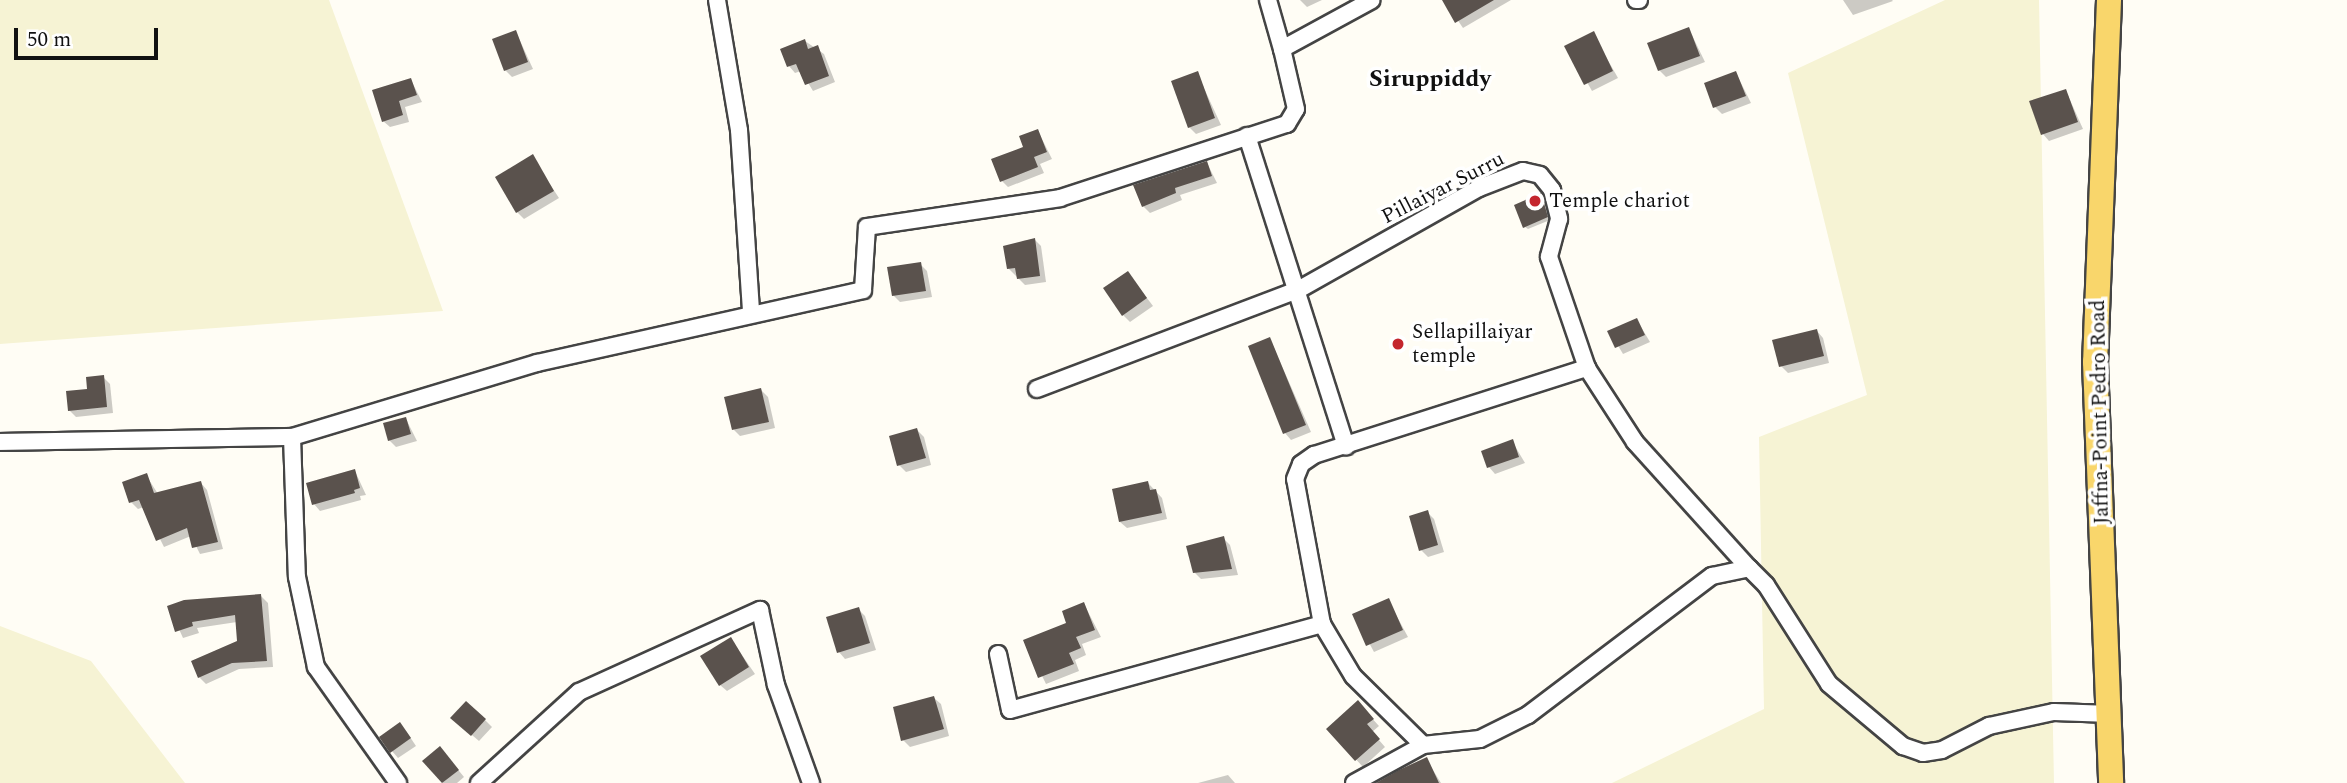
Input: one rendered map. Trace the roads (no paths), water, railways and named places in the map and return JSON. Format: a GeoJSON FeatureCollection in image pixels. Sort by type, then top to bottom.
{"type":"FeatureCollection","features":[{"type":"Feature","properties":{"kind":"main road","name":"Jaffna-Point Pedro Road"},"geometry":{"type":"LineString","coordinates":[[2109,0],[2095,362],[2111,714],[2111,783]]}},
{"type":"Feature","properties":{"kind":"street"},"geometry":{"type":"LineString","coordinates":[[717,0],[738,130],[751,313]]}},
{"type":"Feature","properties":{"kind":"street"},"geometry":{"type":"LineString","coordinates":[[0,442],[292,438],[537,363],[863,290],[867,227],[1060,198],[1287,124],[1296,110],[1268,0]]}},
{"type":"Feature","properties":{"kind":"street"},"geometry":{"type":"LineString","coordinates":[[1282,49],[1371,0]]}},
{"type":"Feature","properties":{"kind":"street"},"geometry":{"type":"LineString","coordinates":[[1247,136],[1346,447]]}},
{"type":"Feature","properties":{"kind":"street","name":"Pillaiyar Surru"},"geometry":{"type":"LineString","coordinates":[[1037,389],[1298,290],[1479,188],[1523,171],[1540,175],[1552,190],[1559,219],[1549,257],[1587,368],[1635,442],[1766,585],[1829,684],[1903,746],[1923,754],[1942,750],[1989,726],[2054,712],[2111,714]]}},
{"type":"Feature","properties":{"kind":"street"},"geometry":{"type":"LineString","coordinates":[[1423,745],[1353,676],[1322,624],[1295,479],[1301,464],[1314,455],[1587,368]]}},
{"type":"Feature","properties":{"kind":"street"},"geometry":{"type":"LineString","coordinates":[[292,438],[297,577],[316,667],[398,783]]}},
{"type":"Feature","properties":{"kind":"street"},"geometry":{"type":"LineString","coordinates":[[1354,783],[1423,745],[1480,739],[1528,715],[1712,576],[1749,568]]}},
{"type":"Feature","properties":{"kind":"street"},"geometry":{"type":"LineString","coordinates":[[479,783],[579,692],[760,610],[776,685],[811,783]]}},
{"type":"Feature","properties":{"kind":"street"},"geometry":{"type":"LineString","coordinates":[[998,654],[1010,710],[1322,624]]}},
{"type":"Feature","properties":{"kind":"place","name":"Temple chariot"},"geometry":{"type":"Point","coordinates":[1535,201]}},
{"type":"Feature","properties":{"kind":"place","name":"Sellapillaiyar temple"},"geometry":{"type":"Point","coordinates":[1398,344]}},
{"type":"Feature","properties":{"kind":"district","name":"Siruppiddy"},"geometry":{"type":"Point","coordinates":[1430,80]}}]}
